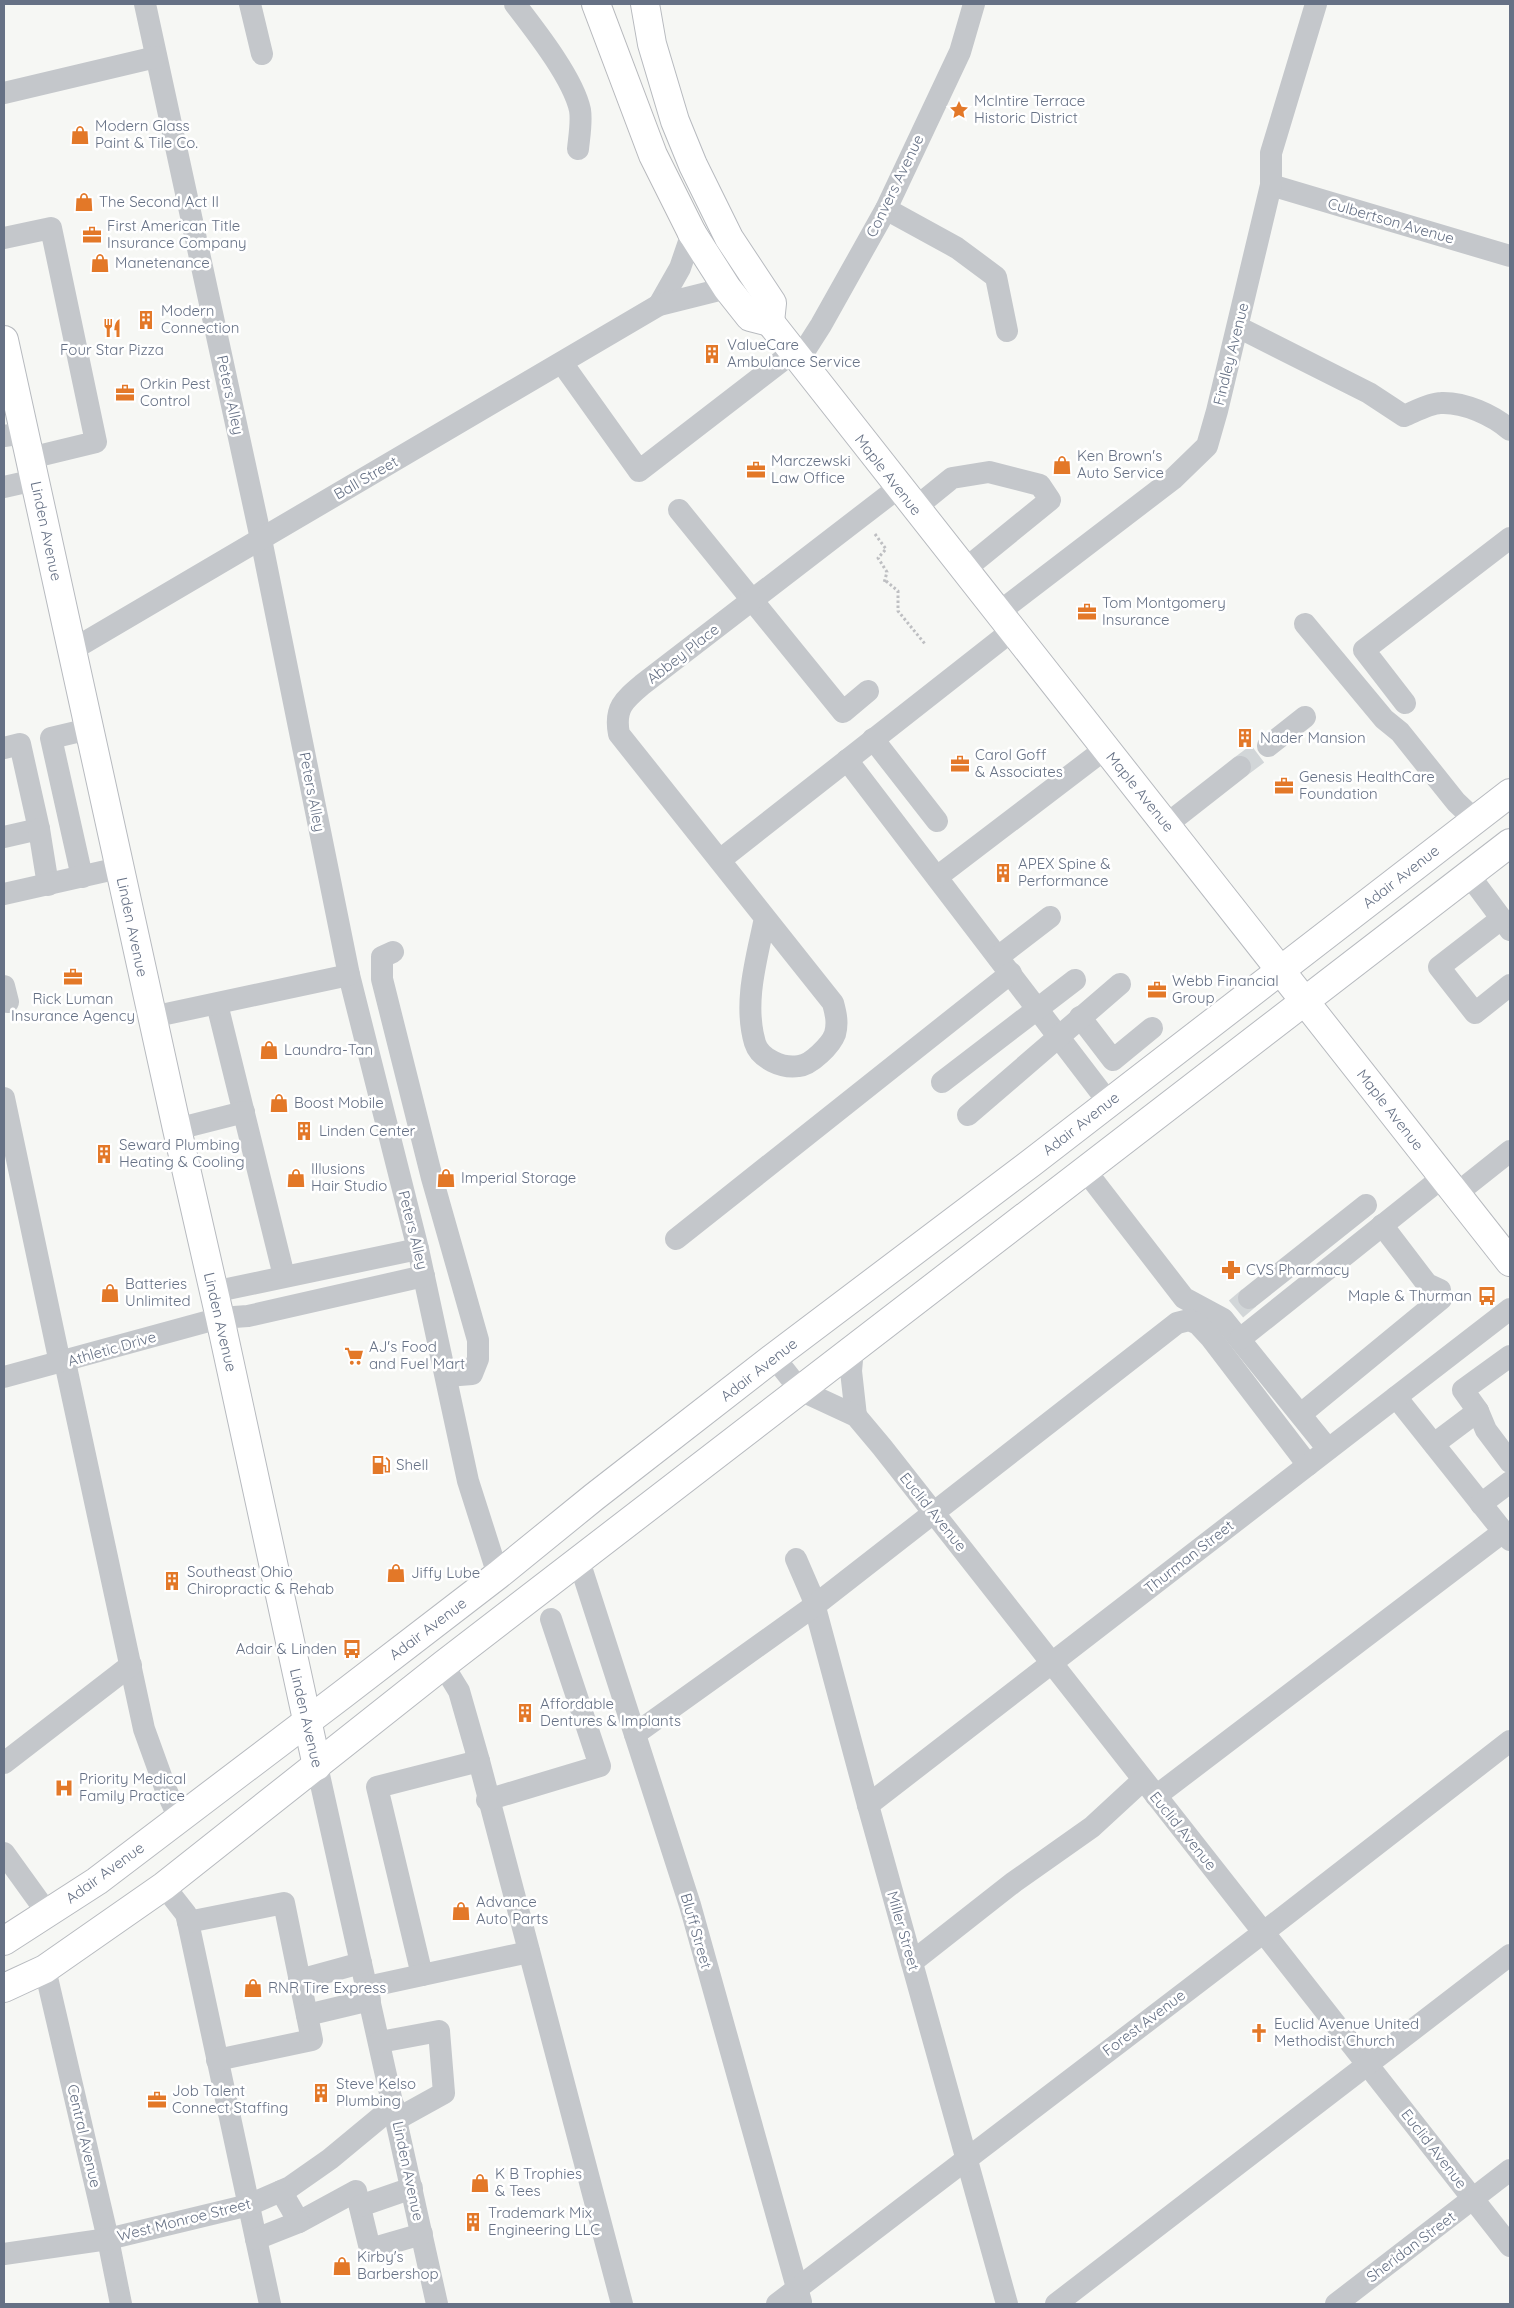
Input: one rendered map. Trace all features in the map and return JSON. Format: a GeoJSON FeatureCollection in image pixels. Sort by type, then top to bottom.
{"type":"FeatureCollection","features":[{"type":"Feature","properties":{"kind":"main road"},"geometry":{"type":"LineString","coordinates":[[596,4],[653,155],[692,233],[727,288],[750,317],[770,322],[772,303],[729,238],[693,165],[675,121],[652,44],[644,4]]}},
{"type":"Feature","properties":{"kind":"main road","name":"Maple Avenue"},"geometry":{"type":"LineString","coordinates":[[770,322],[795,357],[1304,1002],[1450,1185],[1506,1247]]}},
{"type":"Feature","properties":{"kind":"main road","name":"Linden Avenue"},"geometry":{"type":"LineString","coordinates":[[4,340],[23,452],[72,650],[317,1766]]}},
{"type":"Feature","properties":{"kind":"main road","name":"Adair Avenue"},"geometry":{"type":"LineString","coordinates":[[4,1941],[97,1881],[306,1722],[498,1575],[594,1497],[774,1357],[1109,1103],[1510,793]]}},
{"type":"Feature","properties":{"kind":"main road"},"geometry":{"type":"LineString","coordinates":[[4,1988],[45,1969],[164,1886],[443,1665],[1510,843]]}},
{"type":"Feature","properties":{"kind":"street","name":"Peters Alley"},"geometry":{"type":"LineString","coordinates":[[145,4],[261,539],[349,976],[418,1249],[447,1376],[468,1481],[498,1575]]}},
{"type":"Feature","properties":{"kind":"street"},"geometry":{"type":"LineString","coordinates":[[250,4],[262,54]]}},
{"type":"Feature","properties":{"kind":"street"},"geometry":{"type":"LineString","coordinates":[[515,4],[542,40],[568,83],[580,111],[578,150]]}},
{"type":"Feature","properties":{"kind":"street","name":"Convers Avenue"},"geometry":{"type":"LineString","coordinates":[[562,363],[639,471],[795,357],[821,325],[886,209],[960,52],[974,4]]}},
{"type":"Feature","properties":{"kind":"street","name":"Findley Avenue"},"geometry":{"type":"LineString","coordinates":[[1006,622],[1173,479],[1206,446],[1238,327],[1271,185],[1271,153],[1316,4]]}},
{"type":"Feature","properties":{"kind":"street"},"geometry":{"type":"LineString","coordinates":[[4,93],[156,57]]}},
{"type":"Feature","properties":{"kind":"street","name":"Culbertson Avenue"},"geometry":{"type":"LineString","coordinates":[[1271,185],[1510,256]]}},
{"type":"Feature","properties":{"kind":"street"},"geometry":{"type":"LineString","coordinates":[[886,209],[957,248],[996,277],[1007,331]]}},
{"type":"Feature","properties":{"kind":"street"},"geometry":{"type":"LineString","coordinates":[[4,238],[51,228],[96,442],[23,452],[4,487]]}},
{"type":"Feature","properties":{"kind":"street","name":"Ball Street"},"geometry":{"type":"LineString","coordinates":[[659,305],[680,268],[692,233]]}},
{"type":"Feature","properties":{"kind":"street","name":"Ball Street"},"geometry":{"type":"LineString","coordinates":[[72,650],[659,305],[707,291],[727,288]]}},
{"type":"Feature","properties":{"kind":"street"},"geometry":{"type":"LineString","coordinates":[[1238,327],[1369,393],[1404,416],[1440,402],[1476,409],[1501,422],[1510,430]]}},
{"type":"Feature","properties":{"kind":"street","name":"Abbey Place"},"geometry":{"type":"LineString","coordinates":[[765,918],[752,982],[751,1024],[756,1046],[767,1060],[787,1066],[800,1066],[821,1053],[835,1035],[837,1019],[833,1004],[720,860],[619,734],[616,720],[623,701],[752,601],[906,498],[952,478],[989,472],[1040,486],[1050,500],[964,570]]}},
{"type":"Feature","properties":{"kind":"street"},"geometry":{"type":"LineString","coordinates":[[679,510],[843,712],[868,691]]}},
{"type":"Feature","properties":{"kind":"street"},"geometry":{"type":"LineString","coordinates":[[1405,703],[1364,650],[1510,538]]}},
{"type":"Feature","properties":{"kind":"street"},"geometry":{"type":"LineString","coordinates":[[720,860],[873,739],[1006,622]]}},
{"type":"Feature","properties":{"kind":"street"},"geometry":{"type":"LineString","coordinates":[[1306,624],[1384,719],[1400,732],[1456,802],[1475,820]]}},
{"type":"Feature","properties":{"kind":"street"},"geometry":{"type":"LineString","coordinates":[[1268,746],[1305,717]]}},
{"type":"Feature","properties":{"kind":"street"},"geometry":{"type":"LineString","coordinates":[[82,877],[51,738],[89,729]]}},
{"type":"Feature","properties":{"kind":"street"},"geometry":{"type":"LineString","coordinates":[[873,739],[937,821]]}},
{"type":"Feature","properties":{"kind":"street"},"geometry":{"type":"LineString","coordinates":[[4,748],[20,744],[39,829],[48,885]]}},
{"type":"Feature","properties":{"kind":"street"},"geometry":{"type":"LineString","coordinates":[[937,877],[1105,749]]}},
{"type":"Feature","properties":{"kind":"street"},"geometry":{"type":"LineString","coordinates":[[847,760],[1109,1103]]}},
{"type":"Feature","properties":{"kind":"street"},"geometry":{"type":"LineString","coordinates":[[1166,825],[1240,767]]}},
{"type":"Feature","properties":{"kind":"street"},"geometry":{"type":"LineString","coordinates":[[4,837],[39,829]]}},
{"type":"Feature","properties":{"kind":"street"},"geometry":{"type":"LineString","coordinates":[[4,894],[120,868]]}},
{"type":"Feature","properties":{"kind":"street"},"geometry":{"type":"LineString","coordinates":[[1469,875],[1506,925],[1438,967],[1475,1013],[1510,984]]}},
{"type":"Feature","properties":{"kind":"street"},"geometry":{"type":"LineString","coordinates":[[676,1239],[1004,965],[1050,917]]}},
{"type":"Feature","properties":{"kind":"street"},"geometry":{"type":"LineString","coordinates":[[393,952],[382,957],[382,978],[432,1178],[478,1340],[478,1359],[472,1374],[447,1376]]}},
{"type":"Feature","properties":{"kind":"street"},"geometry":{"type":"LineString","coordinates":[[152,1017],[349,976]]}},
{"type":"Feature","properties":{"kind":"street"},"geometry":{"type":"LineString","coordinates":[[942,1082],[1075,980]]}},
{"type":"Feature","properties":{"kind":"street"},"geometry":{"type":"LineString","coordinates":[[968,1115],[1120,984]]}},
{"type":"Feature","properties":{"kind":"street"},"geometry":{"type":"LineString","coordinates":[[217,1004],[284,1276]]}},
{"type":"Feature","properties":{"kind":"street"},"geometry":{"type":"LineString","coordinates":[[1080,1018],[1113,1060],[1152,1028]]}},
{"type":"Feature","properties":{"kind":"street"},"geometry":{"type":"LineString","coordinates":[[4,1098],[144,1729],[166,1790],[179,1818]]}},
{"type":"Feature","properties":{"kind":"street"},"geometry":{"type":"LineString","coordinates":[[176,1129],[244,1112]]}},
{"type":"Feature","properties":{"kind":"street"},"geometry":{"type":"LineString","coordinates":[[1240,1339],[1382,1225],[1510,1151]]}},
{"type":"Feature","properties":{"kind":"street"},"geometry":{"type":"LineString","coordinates":[[1085,1170],[1184,1298],[1236,1309]]}},
{"type":"Feature","properties":{"kind":"street"},"geometry":{"type":"LineString","coordinates":[[1236,1309],[1366,1205]]}},
{"type":"Feature","properties":{"kind":"street"},"geometry":{"type":"LineString","coordinates":[[1301,1414],[1441,1299],[1440,1290],[1427,1284],[1382,1225]]}},
{"type":"Feature","properties":{"kind":"street"},"geometry":{"type":"LineString","coordinates":[[214,1292],[418,1249]]}},
{"type":"Feature","properties":{"kind":"street","name":"Athletic Drive"},"geometry":{"type":"LineString","coordinates":[[4,1377],[220,1318],[248,1316],[424,1276]]}},
{"type":"Feature","properties":{"kind":"street"},"geometry":{"type":"LineString","coordinates":[[1236,1309],[1240,1339],[1328,1450]]}},
{"type":"Feature","properties":{"kind":"street","name":"Thurman Street"},"geometry":{"type":"LineString","coordinates":[[868,1806],[1510,1309]]}},
{"type":"Feature","properties":{"kind":"street"},"geometry":{"type":"LineString","coordinates":[[635,1734],[814,1606],[935,1514],[1177,1323],[1189,1320],[1198,1324],[1211,1338],[1308,1466]]}},
{"type":"Feature","properties":{"kind":"street"},"geometry":{"type":"LineString","coordinates":[[1464,1345],[1485,1374]]}},
{"type":"Feature","properties":{"kind":"street"},"geometry":{"type":"LineString","coordinates":[[853,1350],[851,1371],[856,1416]]}},
{"type":"Feature","properties":{"kind":"street"},"geometry":{"type":"LineString","coordinates":[[1510,1356],[1463,1390],[1478,1410],[1486,1430],[1510,1462]]}},
{"type":"Feature","properties":{"kind":"street","name":"Euclid Avenue"},"geometry":{"type":"LineString","coordinates":[[774,1357],[800,1390],[856,1416],[1369,2064],[1510,2246]]}},
{"type":"Feature","properties":{"kind":"street"},"geometry":{"type":"LineString","coordinates":[[912,1962],[1014,1882],[1507,1536],[1396,1397]]}},
{"type":"Feature","properties":{"kind":"street"},"geometry":{"type":"LineString","coordinates":[[1434,1444],[1478,1410]]}},
{"type":"Feature","properties":{"kind":"street"},"geometry":{"type":"LineString","coordinates":[[1482,1504],[1510,1482]]}},
{"type":"Feature","properties":{"kind":"street","name":"Miller Street"},"geometry":{"type":"LineString","coordinates":[[796,1559],[812,1596],[868,1806],[1007,2304]]}},
{"type":"Feature","properties":{"kind":"street","name":"Bluff Street"},"geometry":{"type":"LineString","coordinates":[[579,1561],[620,1693],[690,1905],[799,2296]]}},
{"type":"Feature","properties":{"kind":"street"},"geometry":{"type":"LineString","coordinates":[[488,1800],[600,1766],[551,1619]]}},
{"type":"Feature","properties":{"kind":"street"},"geometry":{"type":"LineString","coordinates":[[4,1763],[131,1665]]}},
{"type":"Feature","properties":{"kind":"street"},"geometry":{"type":"LineString","coordinates":[[443,1665],[458,1692],[479,1761],[622,2304]]}},
{"type":"Feature","properties":{"kind":"street","name":"Forest Avenue"},"geometry":{"type":"LineString","coordinates":[[777,2304],[799,2296],[966,2158],[1264,1932],[1510,1741]]}},
{"type":"Feature","properties":{"kind":"street"},"geometry":{"type":"LineString","coordinates":[[422,1975],[377,1787],[479,1761]]}},
{"type":"Feature","properties":{"kind":"street","name":"Linden Avenue"},"geometry":{"type":"LineString","coordinates":[[317,1766],[438,2304]]}},
{"type":"Feature","properties":{"kind":"street"},"geometry":{"type":"LineString","coordinates":[[4,1852],[48,1914]]}},
{"type":"Feature","properties":{"kind":"street"},"geometry":{"type":"LineString","coordinates":[[164,1886],[186,1914],[270,2304]]}},
{"type":"Feature","properties":{"kind":"street"},"geometry":{"type":"LineString","coordinates":[[188,1922],[284,1903],[312,2040],[217,2060]]}},
{"type":"Feature","properties":{"kind":"street"},"geometry":{"type":"LineString","coordinates":[[307,2015],[422,1975],[529,1952]]}},
{"type":"Feature","properties":{"kind":"street"},"geometry":{"type":"LineString","coordinates":[[1056,2304],[1510,1955]]}},
{"type":"Feature","properties":{"kind":"street"},"geometry":{"type":"LineString","coordinates":[[299,1980],[361,1963]]}},
{"type":"Feature","properties":{"kind":"street","name":"Central Avenue"},"geometry":{"type":"LineString","coordinates":[[45,1969],[108,2239],[121,2304]]}},
{"type":"Feature","properties":{"kind":"street","name":"West Monroe Street"},"geometry":{"type":"LineString","coordinates":[[4,2254],[108,2239],[249,2206],[281,2191],[396,2112],[444,2093],[439,2031],[380,2042]]}},
{"type":"Feature","properties":{"kind":"street","name":"Sheridan Street"},"geometry":{"type":"LineString","coordinates":[[1336,2304],[1510,2170]]}},
{"type":"Feature","properties":{"kind":"street"},"geometry":{"type":"LineString","coordinates":[[360,2206],[412,2188]]}},
{"type":"Feature","properties":{"kind":"street"},"geometry":{"type":"LineString","coordinates":[[281,2191],[299,2222]]}},
{"type":"Feature","properties":{"kind":"street"},"geometry":{"type":"LineString","coordinates":[[256,2240],[299,2222],[356,2192],[370,2248],[422,2234]]}},
{"type":"Feature","properties":{"kind":"path"},"geometry":{"type":"LineString","coordinates":[[875,534],[886,549],[878,558],[887,572],[885,582],[898,590],[898,611],[925,644]]}},
{"type":"Feature","properties":{"kind":"tunnel"},"geometry":{"type":"LineString","coordinates":[[1240,767],[1268,746]]}},
{"type":"Feature","properties":{"kind":"tunnel"},"geometry":{"type":"LineString","coordinates":[[1236,1309],[1249,1298]]}},
{"type":"Feature","properties":{"kind":"place","name":"McIntire Terrace Historic District"},"geometry":{"type":"Point","coordinates":[959,110]}},
{"type":"Feature","properties":{"kind":"place","name":"Modern Glass Paint & Tile Co."},"geometry":{"type":"Point","coordinates":[80,135]}},
{"type":"Feature","properties":{"kind":"place","name":"The Second Act II"},"geometry":{"type":"Point","coordinates":[84,202]}},
{"type":"Feature","properties":{"kind":"place","name":"First American Title Insurance Company"},"geometry":{"type":"Point","coordinates":[92,235]}},
{"type":"Feature","properties":{"kind":"place","name":"Manetenance"},"geometry":{"type":"Point","coordinates":[100,263]}},
{"type":"Feature","properties":{"kind":"place","name":"Modern Connection"},"geometry":{"type":"Point","coordinates":[146,320]}},
{"type":"Feature","properties":{"kind":"place","name":"Four Star Pizza"},"geometry":{"type":"Point","coordinates":[112,328]}},
{"type":"Feature","properties":{"kind":"place","name":"ValueCare Ambulance Service"},"geometry":{"type":"Point","coordinates":[712,354]}},
{"type":"Feature","properties":{"kind":"place","name":"Orkin Pest Control"},"geometry":{"type":"Point","coordinates":[125,393]}},
{"type":"Feature","properties":{"kind":"place","name":"Ken Brown's Auto Service"},"geometry":{"type":"Point","coordinates":[1062,465]}},
{"type":"Feature","properties":{"kind":"place","name":"Marczewski Law Office"},"geometry":{"type":"Point","coordinates":[756,470]}},
{"type":"Feature","properties":{"kind":"place","name":"Tom Montgomery Insurance"},"geometry":{"type":"Point","coordinates":[1087,612]}},
{"type":"Feature","properties":{"kind":"place","name":"Nader Mansion"},"geometry":{"type":"Point","coordinates":[1245,738]}},
{"type":"Feature","properties":{"kind":"place","name":"Carol Goff & Associates"},"geometry":{"type":"Point","coordinates":[960,764]}},
{"type":"Feature","properties":{"kind":"place","name":"Genesis HealthCare Foundation"},"geometry":{"type":"Point","coordinates":[1284,786]}},
{"type":"Feature","properties":{"kind":"place","name":"APEX Spine & Performance"},"geometry":{"type":"Point","coordinates":[1003,873]}},
{"type":"Feature","properties":{"kind":"place","name":"Rick Luman Insurance Agency"},"geometry":{"type":"Point","coordinates":[73,977]}},
{"type":"Feature","properties":{"kind":"place","name":"Webb Financial Group"},"geometry":{"type":"Point","coordinates":[1157,990]}},
{"type":"Feature","properties":{"kind":"place","name":"Laundra-Tan"},"geometry":{"type":"Point","coordinates":[269,1050]}},
{"type":"Feature","properties":{"kind":"place","name":"Boost Mobile"},"geometry":{"type":"Point","coordinates":[279,1103]}},
{"type":"Feature","properties":{"kind":"place","name":"Linden Center"},"geometry":{"type":"Point","coordinates":[304,1131]}},
{"type":"Feature","properties":{"kind":"place","name":"Seward Plumbing Heating & Cooling"},"geometry":{"type":"Point","coordinates":[104,1154]}},
{"type":"Feature","properties":{"kind":"place","name":"Illusions Hair Studio"},"geometry":{"type":"Point","coordinates":[296,1178]}},
{"type":"Feature","properties":{"kind":"place","name":"Imperial Storage"},"geometry":{"type":"Point","coordinates":[446,1178]}},
{"type":"Feature","properties":{"kind":"place","name":"CVS Pharmacy"},"geometry":{"type":"Point","coordinates":[1231,1270]}},
{"type":"Feature","properties":{"kind":"place","name":"Batteries Unlimited"},"geometry":{"type":"Point","coordinates":[110,1293]}},
{"type":"Feature","properties":{"kind":"place","name":"Maple & Thurman"},"geometry":{"type":"Point","coordinates":[1487,1296]}},
{"type":"Feature","properties":{"kind":"place","name":"AJ's Food and Fuel Mart"},"geometry":{"type":"Point","coordinates":[354,1356]}},
{"type":"Feature","properties":{"kind":"place","name":"Shell"},"geometry":{"type":"Point","coordinates":[381,1465]}},
{"type":"Feature","properties":{"kind":"place","name":"Jiffy Lube"},"geometry":{"type":"Point","coordinates":[396,1573]}},
{"type":"Feature","properties":{"kind":"place","name":"Southeast Ohio Chiropractic & Rehab"},"geometry":{"type":"Point","coordinates":[172,1581]}},
{"type":"Feature","properties":{"kind":"place","name":"Adair & Linden"},"geometry":{"type":"Point","coordinates":[352,1649]}},
{"type":"Feature","properties":{"kind":"place","name":"Affordable Dentures & Implants"},"geometry":{"type":"Point","coordinates":[525,1713]}},
{"type":"Feature","properties":{"kind":"place","name":"Priority Medical Family Practice"},"geometry":{"type":"Point","coordinates":[64,1788]}},
{"type":"Feature","properties":{"kind":"place","name":"Advance Auto Parts"},"geometry":{"type":"Point","coordinates":[461,1911]}},
{"type":"Feature","properties":{"kind":"place","name":"RNR Tire Express"},"geometry":{"type":"Point","coordinates":[253,1988]}},
{"type":"Feature","properties":{"kind":"place","name":"Euclid Avenue United Methodist Church"},"geometry":{"type":"Point","coordinates":[1259,2033]}},
{"type":"Feature","properties":{"kind":"place","name":"Steve Kelso Plumbing"},"geometry":{"type":"Point","coordinates":[321,2093]}},
{"type":"Feature","properties":{"kind":"place","name":"Job Talent Connect Staffing"},"geometry":{"type":"Point","coordinates":[157,2100]}},
{"type":"Feature","properties":{"kind":"place","name":"K B Trophies & Tees"},"geometry":{"type":"Point","coordinates":[480,2183]}},
{"type":"Feature","properties":{"kind":"place","name":"Trademark Mix Engineering LLC"},"geometry":{"type":"Point","coordinates":[473,2222]}},
{"type":"Feature","properties":{"kind":"place","name":"Kirby's Barbershop"},"geometry":{"type":"Point","coordinates":[342,2266]}}]}
